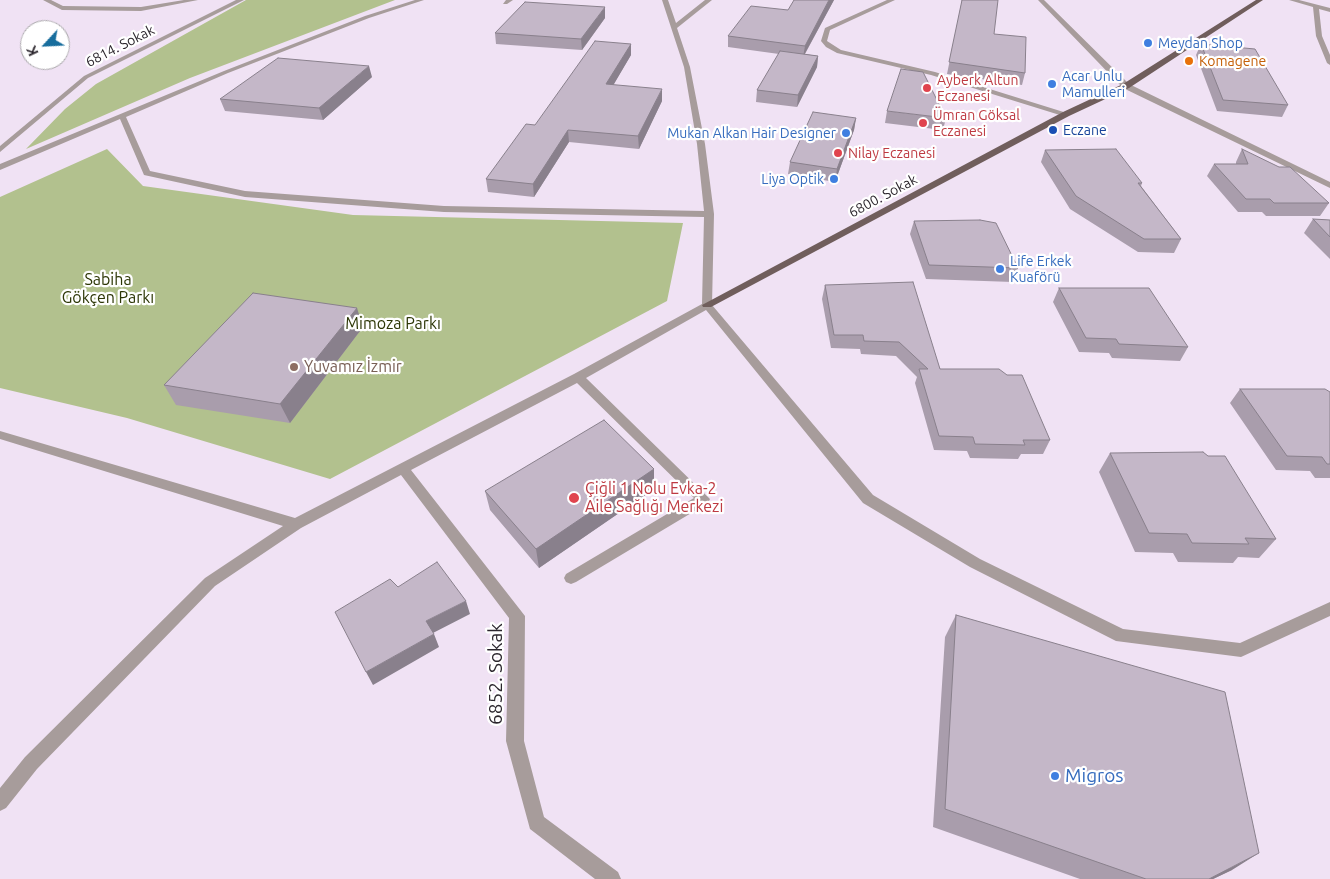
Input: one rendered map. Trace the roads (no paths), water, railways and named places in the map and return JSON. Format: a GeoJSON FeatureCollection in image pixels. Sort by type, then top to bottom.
{"type":"FeatureCollection","features":[{"type":"Feature","properties":{"kind":"main road","name":"6800. Sokak"},"geometry":{"type":"LineString","coordinates":[[706,305],[1066,114],[1126,86],[1260,0]]}},
{"type":"Feature","properties":{"kind":"street"},"geometry":{"type":"LineString","coordinates":[[46,0],[62,8],[141,9],[195,0]]}},
{"type":"Feature","properties":{"kind":"street","name":"6814. Sokak"},"geometry":{"type":"LineString","coordinates":[[0,150],[86,77],[240,0]]}},
{"type":"Feature","properties":{"kind":"street"},"geometry":{"type":"LineString","coordinates":[[0,167],[226,72],[358,20],[421,0]]}},
{"type":"Feature","properties":{"kind":"street"},"geometry":{"type":"LineString","coordinates":[[665,0],[686,67],[697,125],[709,214],[706,305],[868,499],[975,563],[1121,636],[1241,650],[1330,609]]}},
{"type":"Feature","properties":{"kind":"street"},"geometry":{"type":"LineString","coordinates":[[674,27],[709,0]]}},
{"type":"Feature","properties":{"kind":"street"},"geometry":{"type":"LineString","coordinates":[[892,0],[827,30],[824,41],[828,46],[839,52],[933,73],[1066,114]]}},
{"type":"Feature","properties":{"kind":"street"},"geometry":{"type":"LineString","coordinates":[[1041,0],[1126,86],[1330,185]]}},
{"type":"Feature","properties":{"kind":"street"},"geometry":{"type":"LineString","coordinates":[[1292,0],[1330,10]]}},
{"type":"Feature","properties":{"kind":"street"},"geometry":{"type":"LineString","coordinates":[[1316,7],[1319,36],[1330,63]]}},
{"type":"Feature","properties":{"kind":"street"},"geometry":{"type":"LineString","coordinates":[[122,116],[147,173],[246,194],[444,209],[709,214]]}},
{"type":"Feature","properties":{"kind":"street"},"geometry":{"type":"LineString","coordinates":[[0,802],[31,763],[210,582],[296,524],[578,377],[706,305]]}},
{"type":"Feature","properties":{"kind":"street"},"geometry":{"type":"LineString","coordinates":[[571,578],[703,499],[578,377]]}},
{"type":"Feature","properties":{"kind":"street"},"geometry":{"type":"LineString","coordinates":[[0,435],[296,524]]}},
{"type":"Feature","properties":{"kind":"street","name":"6852. Sokak"},"geometry":{"type":"LineString","coordinates":[[403,468],[517,616],[515,741],[536,823],[611,879]]}},
{"type":"Feature","properties":{"kind":"place","name":"Meydan Shop"},"geometry":{"type":"Point","coordinates":[1148,43]}},
{"type":"Feature","properties":{"kind":"place","name":"Komagene"},"geometry":{"type":"Point","coordinates":[1189,61]}},
{"type":"Feature","properties":{"kind":"place","name":"Acar Unlu Mamulleri"},"geometry":{"type":"Point","coordinates":[1052,84]}},
{"type":"Feature","properties":{"kind":"place","name":"Ayberk Altun Eczanesi"},"geometry":{"type":"Point","coordinates":[927,88]}},
{"type":"Feature","properties":{"kind":"place","name":"Ümran Göksal Eczanesi"},"geometry":{"type":"Point","coordinates":[923,123]}},
{"type":"Feature","properties":{"kind":"place","name":"Eczane"},"geometry":{"type":"Point","coordinates":[1053,130]}},
{"type":"Feature","properties":{"kind":"place","name":"Mukan Alkan Hair Designer"},"geometry":{"type":"Point","coordinates":[846,133]}},
{"type":"Feature","properties":{"kind":"place","name":"Nilay Eczanesi"},"geometry":{"type":"Point","coordinates":[838,153]}},
{"type":"Feature","properties":{"kind":"place","name":"Liya Optik"},"geometry":{"type":"Point","coordinates":[834,179]}},
{"type":"Feature","properties":{"kind":"place","name":"Life Erkek Kuaförü"},"geometry":{"type":"Point","coordinates":[1000,269]}},
{"type":"Feature","properties":{"kind":"place","name":"Yuvamız İzmir"},"geometry":{"type":"Point","coordinates":[294,367]}},
{"type":"Feature","properties":{"kind":"place","name":"Çiğli 1 Nolu Evka-2 Aile Sağlığı Merkezi"},"geometry":{"type":"Point","coordinates":[574,498]}},
{"type":"Feature","properties":{"kind":"place","name":"Migros"},"geometry":{"type":"Point","coordinates":[1055,776]}},
{"type":"Feature","properties":{"kind":"park label","name":"Sabiha Gökçen Parkı"},"geometry":{"type":"Point","coordinates":[108,289]}},
{"type":"Feature","properties":{"kind":"park label","name":"Mimoza Parkı"},"geometry":{"type":"Point","coordinates":[393,324]}}]}
